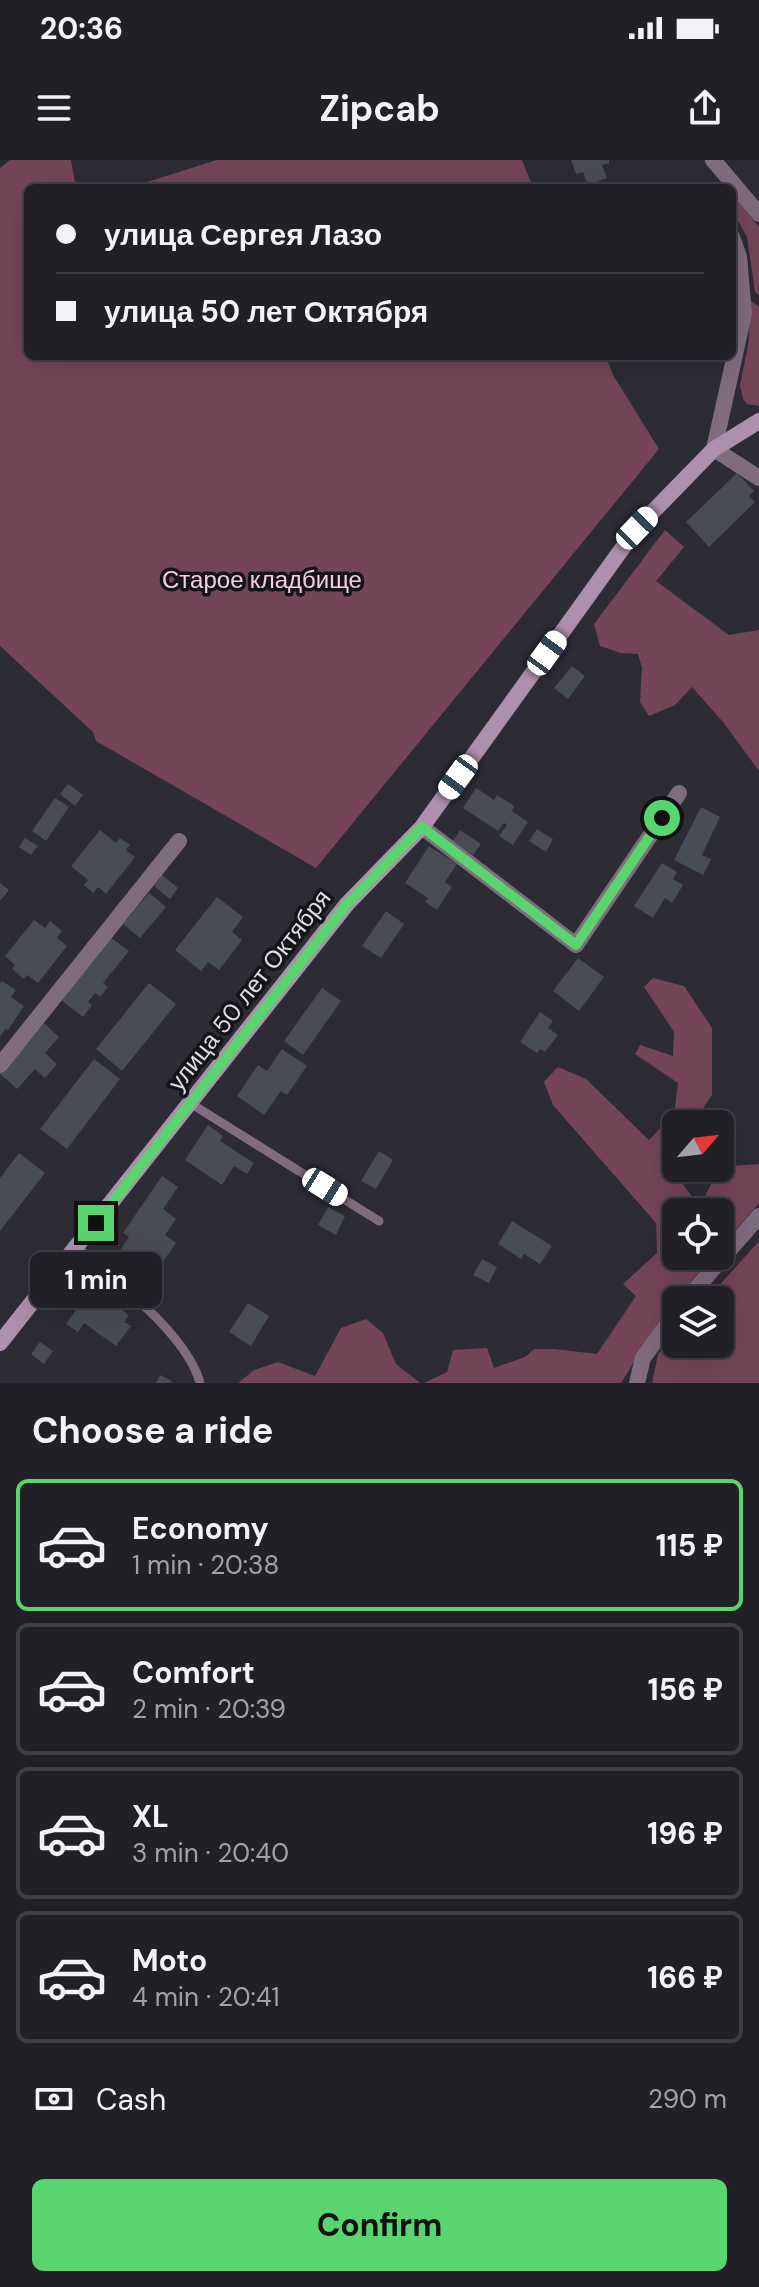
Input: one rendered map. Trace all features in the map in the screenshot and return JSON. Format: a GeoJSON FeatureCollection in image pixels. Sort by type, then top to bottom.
{"type":"FeatureCollection","features":[{"type":"Feature","properties":{"kind":"main road","name":"улица 50 лет Октября"},"geometry":{"type":"LineString","coordinates":[[0,1343],[347,904],[422,827],[637,528],[714,449],[759,421]]}},
{"type":"Feature","properties":{"kind":"street"},"geometry":{"type":"LineString","coordinates":[[714,160],[717,184]]}},
{"type":"Feature","properties":{"kind":"street"},"geometry":{"type":"LineString","coordinates":[[714,160],[734,184]]}},
{"type":"Feature","properties":{"kind":"street"},"geometry":{"type":"LineString","coordinates":[[736,186],[759,214]]}},
{"type":"Feature","properties":{"kind":"street"},"geometry":{"type":"LineString","coordinates":[[736,248],[744,314],[736,350]]}},
{"type":"Feature","properties":{"kind":"street"},"geometry":{"type":"LineString","coordinates":[[734,360],[714,449],[759,478]]}},
{"type":"Feature","properties":{"kind":"street"},"geometry":{"type":"LineString","coordinates":[[422,827],[576,945],[679,793]]}},
{"type":"Feature","properties":{"kind":"street"},"geometry":{"type":"LineString","coordinates":[[0,1065],[179,841]]}},
{"type":"Feature","properties":{"kind":"street"},"geometry":{"type":"LineString","coordinates":[[698,1286],[759,1216]]}},
{"type":"Feature","properties":{"kind":"street"},"geometry":{"type":"LineString","coordinates":[[637,1383],[643,1358],[662,1332]]}},
{"type":"Feature","properties":{"kind":"lane"},"geometry":{"type":"LineString","coordinates":[[190,1103],[379,1221]]}},
{"type":"Feature","properties":{"kind":"lane"},"geometry":{"type":"LineString","coordinates":[[77,1247],[169,1330],[196,1370],[200,1383]]}},
{"type":"Feature","properties":{"kind":"green space","name":"Старое кладбище"},"geometry":{"type":"Polygon","coordinates":[[[10,160],[71,160],[75,184],[24,184],[24,360],[607,360],[613,375],[659,449],[316,868],[96,741],[93,732],[0,646],[0,168],[10,160]]]}},
{"type":"Feature","properties":{"kind":"green space"},"geometry":{"type":"Polygon","coordinates":[[[217,160],[522,160],[531,184],[141,184],[217,160]]]}},
{"type":"Feature","properties":{"kind":"green space"},"geometry":{"type":"Polygon","coordinates":[[[736,200],[759,227],[759,295],[755,292],[747,237],[736,217],[736,200]]]}},
{"type":"Feature","properties":{"kind":"green space"},"geometry":{"type":"Polygon","coordinates":[[[750,300],[759,307],[759,406],[747,404],[740,385],[749,340],[750,300]]]}},
{"type":"Feature","properties":{"kind":"green space"},"geometry":{"type":"Polygon","coordinates":[[[665,530],[684,547],[656,581],[729,635],[759,630],[759,771],[723,722],[692,687],[675,705],[649,716],[640,702],[642,668],[638,654],[621,653],[600,646],[594,624],[665,530]]]}},
{"type":"Feature","properties":{"kind":"green space"},"geometry":{"type":"Polygon","coordinates":[[[653,978],[684,986],[712,1028],[712,1095],[702,1110],[675,1110],[678,1083],[635,1054],[640,1045],[673,1056],[674,1032],[644,987],[653,978]]]}},
{"type":"Feature","properties":{"kind":"green space"},"geometry":{"type":"Polygon","coordinates":[[[558,1067],[586,1079],[649,1140],[662,1126],[662,1182],[681,1182],[693,1198],[662,1198],[662,1270],[701,1270],[687,1286],[662,1286],[662,1316],[621,1383],[424,1383],[447,1372],[453,1350],[487,1348],[494,1368],[525,1357],[534,1349],[597,1354],[636,1296],[623,1284],[657,1253],[656,1223],[553,1105],[544,1082],[558,1067]]]}},
{"type":"Feature","properties":{"kind":"green space"},"geometry":{"type":"Polygon","coordinates":[[[759,1164],[759,1203],[734,1232],[734,1198],[704,1198],[713,1182],[734,1182],[734,1166],[759,1164]]]}},
{"type":"Feature","properties":{"kind":"green space"},"geometry":{"type":"Polygon","coordinates":[[[759,1241],[759,1383],[652,1383],[658,1354],[662,1350],[662,1358],[734,1358],[734,1286],[719,1286],[759,1241]]]}},
{"type":"Feature","properties":{"kind":"green space"},"geometry":{"type":"Polygon","coordinates":[[[366,1319],[383,1333],[396,1364],[420,1383],[238,1383],[254,1370],[278,1362],[315,1376],[341,1328],[366,1319]]]}},
{"type":"Feature","properties":{"kind":"building"},"geometry":{"type":"Polygon","coordinates":[[[571,160],[609,160],[609,163],[602,165],[607,178],[588,184],[583,172],[576,174],[571,160]]]}},
{"type":"Feature","properties":{"kind":"building"},"geometry":{"type":"Polygon","coordinates":[[[737,473],[754,491],[749,496],[755,502],[709,547],[686,522],[737,473]]]}},
{"type":"Feature","properties":{"kind":"building"},"geometry":{"type":"Polygon","coordinates":[[[572,666],[585,676],[568,699],[554,688],[572,666]]]}},
{"type":"Feature","properties":{"kind":"building"},"geometry":{"type":"Polygon","coordinates":[[[68,784],[83,795],[75,806],[60,794],[68,784]]]}},
{"type":"Feature","properties":{"kind":"building"},"geometry":{"type":"Polygon","coordinates":[[[476,788],[494,800],[497,795],[514,806],[512,811],[528,822],[513,845],[499,836],[507,825],[504,823],[498,831],[463,808],[476,788]]]}},
{"type":"Feature","properties":{"kind":"building"},"geometry":{"type":"Polygon","coordinates":[[[55,798],[69,807],[46,841],[32,831],[55,798]]]}},
{"type":"Feature","properties":{"kind":"building"},"geometry":{"type":"Polygon","coordinates":[[[701,807],[720,817],[702,855],[711,859],[703,875],[674,860],[701,807]]]}},
{"type":"Feature","properties":{"kind":"building"},"geometry":{"type":"Polygon","coordinates":[[[537,829],[553,839],[546,852],[529,841],[537,829]]]}},
{"type":"Feature","properties":{"kind":"building"},"geometry":{"type":"Polygon","coordinates":[[[100,830],[116,843],[120,838],[130,845],[126,850],[135,857],[106,894],[98,887],[93,893],[84,885],[88,880],[71,866],[100,830]]]}},
{"type":"Feature","properties":{"kind":"building"},"geometry":{"type":"Polygon","coordinates":[[[460,830],[481,844],[473,855],[453,841],[460,830]]]}},
{"type":"Feature","properties":{"kind":"building"},"geometry":{"type":"Polygon","coordinates":[[[25,838],[38,846],[31,855],[19,847],[25,838]]]}},
{"type":"Feature","properties":{"kind":"building"},"geometry":{"type":"Polygon","coordinates":[[[429,846],[457,864],[445,882],[452,887],[437,910],[425,902],[428,898],[405,883],[429,846]]]}},
{"type":"Feature","properties":{"kind":"building"},"geometry":{"type":"Polygon","coordinates":[[[662,863],[677,872],[673,879],[683,885],[672,903],[665,898],[653,918],[634,906],[662,863]]]}},
{"type":"Feature","properties":{"kind":"building"},"geometry":{"type":"Polygon","coordinates":[[[162,875],[178,888],[170,899],[154,886],[162,875]]]}},
{"type":"Feature","properties":{"kind":"building"},"geometry":{"type":"Polygon","coordinates":[[[0,883],[9,890],[0,901],[0,883]]]}},
{"type":"Feature","properties":{"kind":"building"},"geometry":{"type":"Polygon","coordinates":[[[149,893],[166,907],[140,938],[123,924],[149,893]]]}},
{"type":"Feature","properties":{"kind":"building"},"geometry":{"type":"Polygon","coordinates":[[[217,897],[243,917],[232,932],[242,940],[219,970],[208,962],[201,971],[175,950],[217,897]]]}},
{"type":"Feature","properties":{"kind":"building"},"geometry":{"type":"Polygon","coordinates":[[[386,911],[404,924],[381,958],[362,946],[386,911]]]}},
{"type":"Feature","properties":{"kind":"building"},"geometry":{"type":"Polygon","coordinates":[[[34,920],[45,928],[50,921],[62,931],[57,938],[67,946],[38,983],[27,975],[24,979],[12,969],[15,965],[5,956],[34,920]]]}},
{"type":"Feature","properties":{"kind":"building"},"geometry":{"type":"Polygon","coordinates":[[[110,937],[129,951],[103,983],[108,987],[100,997],[95,993],[88,1002],[92,1005],[83,1017],[61,1000],[110,937]]]}},
{"type":"Feature","properties":{"kind":"building"},"geometry":{"type":"Polygon","coordinates":[[[578,958],[604,977],[579,1011],[553,991],[578,958]]]}},
{"type":"Feature","properties":{"kind":"building"},"geometry":{"type":"Polygon","coordinates":[[[2,981],[16,990],[11,997],[24,1006],[8,1030],[6,1028],[0,1036],[0,983],[2,981]]]}},
{"type":"Feature","properties":{"kind":"building"},"geometry":{"type":"Polygon","coordinates":[[[149,983],[176,1004],[122,1071],[96,1049],[149,983]]]}},
{"type":"Feature","properties":{"kind":"building"},"geometry":{"type":"Polygon","coordinates":[[[322,988],[341,1001],[303,1055],[284,1041],[322,988]]]}},
{"type":"Feature","properties":{"kind":"building"},"geometry":{"type":"Polygon","coordinates":[[[540,1012],[553,1021],[548,1028],[558,1035],[545,1052],[540,1049],[537,1053],[520,1042],[540,1012]]]}},
{"type":"Feature","properties":{"kind":"building"},"geometry":{"type":"Polygon","coordinates":[[[44,1023],[59,1037],[45,1053],[57,1064],[45,1078],[35,1069],[17,1089],[0,1074],[44,1023]]]}},
{"type":"Feature","properties":{"kind":"building"},"geometry":{"type":"Polygon","coordinates":[[[282,1049],[307,1066],[287,1095],[281,1091],[264,1115],[237,1096],[258,1065],[267,1071],[282,1049]]]}},
{"type":"Feature","properties":{"kind":"building"},"geometry":{"type":"Polygon","coordinates":[[[94,1059],[120,1079],[67,1149],[40,1129],[94,1059]]]}},
{"type":"Feature","properties":{"kind":"building"},"geometry":{"type":"Polygon","coordinates":[[[208,1125],[223,1136],[220,1141],[254,1163],[247,1174],[234,1166],[222,1185],[185,1160],[208,1125]]]}},
{"type":"Feature","properties":{"kind":"building"},"geometry":{"type":"Polygon","coordinates":[[[379,1151],[393,1160],[376,1189],[361,1181],[379,1151]]]}},
{"type":"Feature","properties":{"kind":"building"},"geometry":{"type":"Polygon","coordinates":[[[19,1153],[45,1173],[0,1231],[0,1178],[19,1153]]]}},
{"type":"Feature","properties":{"kind":"building"},"geometry":{"type":"Polygon","coordinates":[[[162,1176],[178,1187],[163,1209],[176,1219],[165,1235],[176,1243],[151,1280],[116,1256],[129,1237],[123,1233],[162,1176]]]}},
{"type":"Feature","properties":{"kind":"building"},"geometry":{"type":"Polygon","coordinates":[[[328,1207],[345,1216],[336,1235],[318,1225],[328,1207]]]}},
{"type":"Feature","properties":{"kind":"building"},"geometry":{"type":"Polygon","coordinates":[[[512,1221],[552,1246],[540,1264],[524,1254],[521,1259],[498,1244],[512,1221]]]}},
{"type":"Feature","properties":{"kind":"building"},"geometry":{"type":"Polygon","coordinates":[[[482,1259],[497,1267],[489,1283],[473,1275],[482,1259]]]}},
{"type":"Feature","properties":{"kind":"building"},"geometry":{"type":"Polygon","coordinates":[[[92,1278],[117,1296],[112,1303],[129,1315],[124,1322],[131,1326],[116,1346],[84,1323],[78,1332],[66,1324],[76,1310],[71,1306],[92,1278]]]}},
{"type":"Feature","properties":{"kind":"building"},"geometry":{"type":"Polygon","coordinates":[[[248,1303],[269,1316],[251,1346],[229,1332],[248,1303]]]}},
{"type":"Feature","properties":{"kind":"building"},"geometry":{"type":"Polygon","coordinates":[[[40,1342],[53,1351],[44,1364],[31,1354],[40,1342]]]}},
{"type":"Feature","properties":{"kind":"building"},"geometry":{"type":"Polygon","coordinates":[[[160,1375],[172,1381],[171,1383],[156,1383],[160,1375]]]}},
{"type":"Feature","properties":{"kind":"route"},"geometry":{"type":"LineString","coordinates":[[96,1223],[347,904],[422,827],[576,945],[662,818]]}}]}
